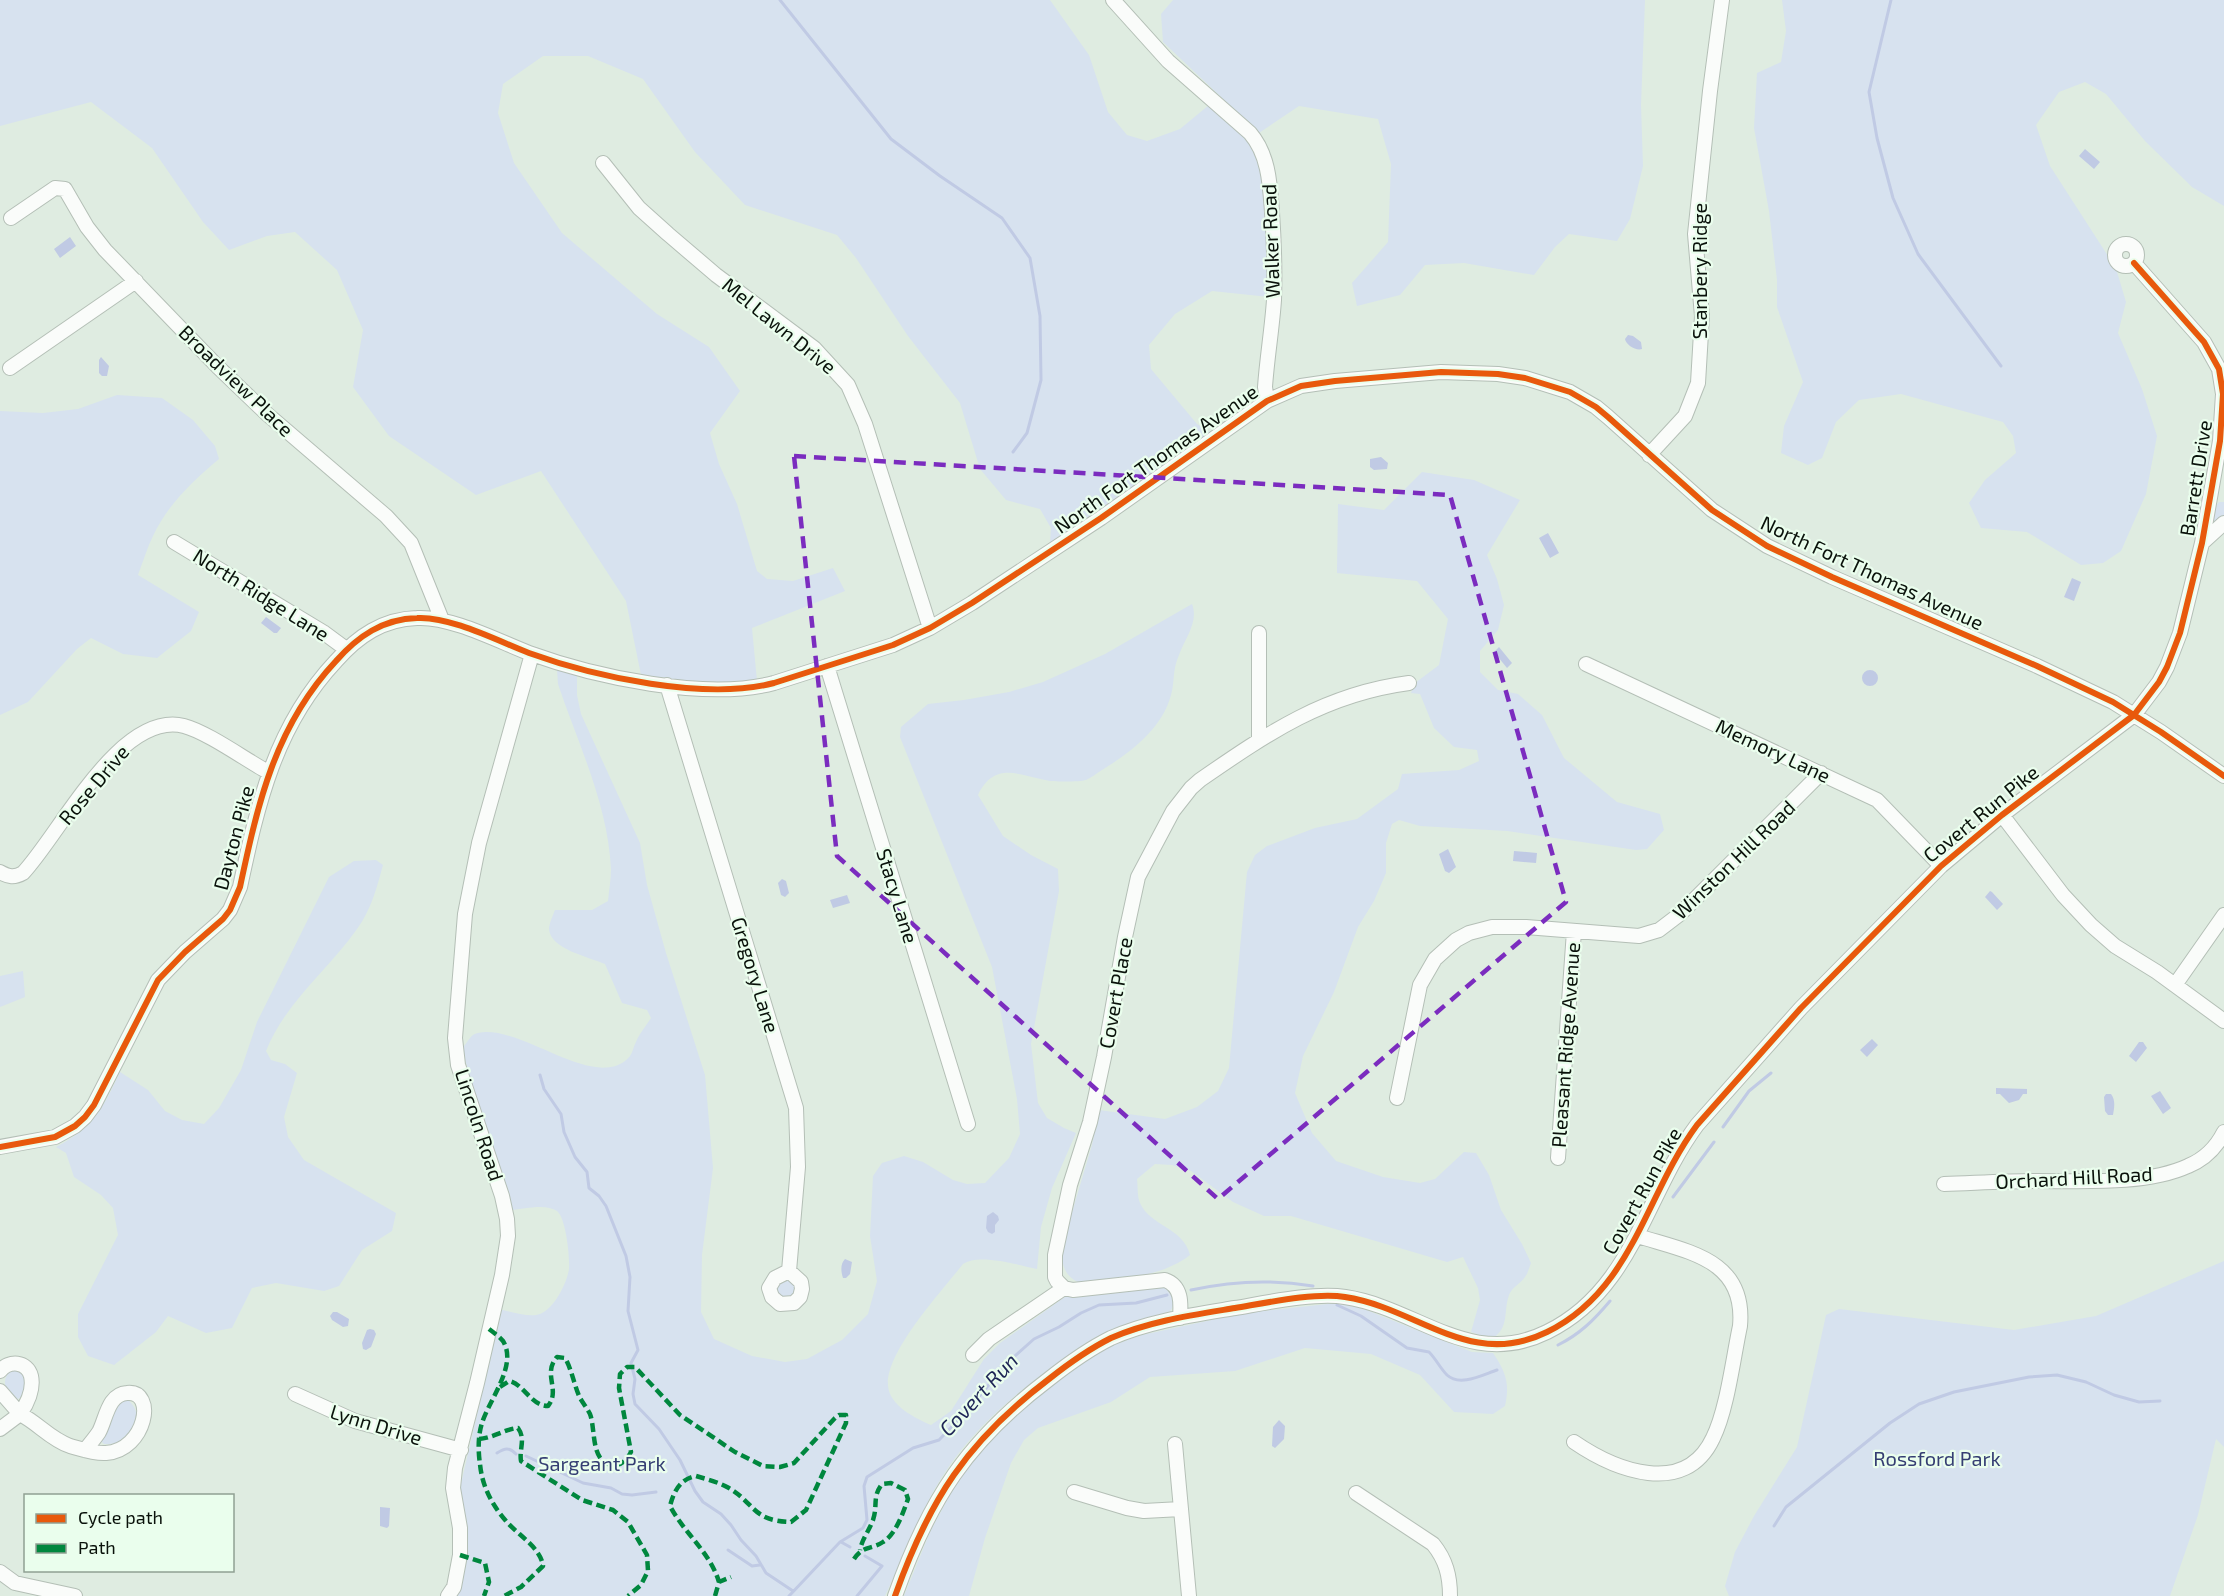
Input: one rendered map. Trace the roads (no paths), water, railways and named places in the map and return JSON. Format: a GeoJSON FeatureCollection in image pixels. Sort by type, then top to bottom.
{"type":"FeatureCollection","features":[{"type":"Feature","properties":{"kind":"street","name":"Walker Road"},"geometry":{"type":"LineString","coordinates":[[1113,0],[1168,61],[1250,133],[1263,156],[1271,196],[1274,267],[1274,303],[1264,387],[1267,401]]}},
{"type":"Feature","properties":{"kind":"street","name":"Stanbery Ridge"},"geometry":{"type":"LineString","coordinates":[[1649,455],[1685,416],[1698,383],[1702,316],[1695,234],[1722,0]]}},
{"type":"Feature","properties":{"kind":"street","name":"Mel Lawn Drive"},"geometry":{"type":"LineString","coordinates":[[603,163],[639,208],[716,275],[814,348],[848,385],[866,424],[930,628]]}},
{"type":"Feature","properties":{"kind":"street","name":"Broadview Place"},"geometry":{"type":"LineString","coordinates":[[11,218],[55,188],[65,189],[92,234],[136,282],[267,414],[363,495],[400,530],[411,543],[442,621]]}},
{"type":"Feature","properties":{"kind":"street","name":"Barrett Drive"},"geometry":{"type":"LineString","coordinates":[[2134,262],[2204,342],[2219,369],[2224,407],[2218,494],[2202,543],[2180,633],[2159,682],[2134,715]]}},
{"type":"Feature","properties":{"kind":"street"},"geometry":{"type":"LineString","coordinates":[[10,368],[136,282]]}},
{"type":"Feature","properties":{"kind":"street","name":"North Fort Thomas Avenue"},"geometry":{"type":"LineString","coordinates":[[532,654],[592,671],[667,685],[733,690],[755,688],[893,645],[930,628],[1101,518],[1267,401],[1301,386],[1321,382],[1441,372],[1498,374],[1554,386],[1582,398],[1608,417],[1712,510],[1767,546],[1837,580],[2114,702],[2224,776]]}},
{"type":"Feature","properties":{"kind":"street"},"geometry":{"type":"LineString","coordinates":[[2202,543],[2224,523]]}},
{"type":"Feature","properties":{"kind":"street","name":"North Ridge Lane"},"geometry":{"type":"LineString","coordinates":[[174,542],[323,632],[346,649]]}},
{"type":"Feature","properties":{"kind":"street","name":"Dayton Pike"},"geometry":{"type":"LineString","coordinates":[[0,1147],[55,1137],[75,1126],[94,1105],[158,980],[178,958],[213,929],[230,910],[240,887],[268,772],[286,731],[304,699],[346,649],[361,636],[386,624],[419,617],[442,621],[532,654]]}},
{"type":"Feature","properties":{"kind":"street"},"geometry":{"type":"LineString","coordinates":[[1259,633],[1259,740]]}},
{"type":"Feature","properties":{"kind":"street","name":"Lincoln Road"},"geometry":{"type":"LineString","coordinates":[[448,1596],[454,1587],[459,1567],[460,1528],[453,1488],[455,1468],[501,1275],[508,1236],[502,1196],[458,1065],[455,1038],[465,914],[479,843],[532,654]]}},
{"type":"Feature","properties":{"kind":"street","name":"Memory Lane"},"geometry":{"type":"LineString","coordinates":[[1586,664],[1877,800],[1941,866]]}},
{"type":"Feature","properties":{"kind":"street","name":"Stacy Lane"},"geometry":{"type":"LineString","coordinates":[[827,666],[968,1124]]}},
{"type":"Feature","properties":{"kind":"street","name":"Covert Place"},"geometry":{"type":"LineString","coordinates":[[1064,1287],[1057,1281],[1055,1275],[1055,1255],[1060,1225],[1090,1122],[1138,877],[1167,822],[1191,788],[1277,728],[1314,709],[1350,695],[1377,687],[1409,683]]}},
{"type":"Feature","properties":{"kind":"street","name":"Gregory Lane"},"geometry":{"type":"LineString","coordinates":[[667,685],[796,1108],[798,1167],[789,1271]]}},
{"type":"Feature","properties":{"kind":"street","name":"Covert Run Pike"},"geometry":{"type":"LineString","coordinates":[[895,1596],[912,1550],[931,1510],[967,1455],[1004,1416],[1059,1372],[1110,1339],[1139,1328],[1180,1318],[1279,1301],[1337,1296],[1371,1304],[1471,1342],[1489,1346],[1511,1345],[1550,1331],[1575,1314],[1603,1288],[1615,1273],[1638,1236],[1665,1176],[1697,1125],[1801,1008],[1941,866],[2002,815],[2134,715]]}},
{"type":"Feature","properties":{"kind":"street","name":"Rose Drive"},"geometry":{"type":"LineString","coordinates":[[0,872],[10,877],[23,873],[112,757],[135,737],[158,726],[171,724],[191,728],[268,772]]}},
{"type":"Feature","properties":{"kind":"street","name":"Winston Hill Road"},"geometry":{"type":"LineString","coordinates":[[1397,1098],[1417,994],[1424,974],[1442,951],[1462,936],[1492,927],[1639,936],[1659,930],[1668,924],[1821,773]]}},
{"type":"Feature","properties":{"kind":"street"},"geometry":{"type":"LineString","coordinates":[[2002,815],[2063,895],[2091,925],[2115,946],[2175,985],[2224,1021]]}},
{"type":"Feature","properties":{"kind":"street"},"geometry":{"type":"LineString","coordinates":[[2175,985],[2224,915]]}},
{"type":"Feature","properties":{"kind":"street","name":"Pleasant Ridge Avenue"},"geometry":{"type":"LineString","coordinates":[[1558,1158],[1574,932]]}},
{"type":"Feature","properties":{"kind":"street","name":"Orchard Hill Road"},"geometry":{"type":"LineString","coordinates":[[1944,1184],[2104,1181],[2167,1173],[2187,1167],[2202,1159],[2211,1152],[2224,1132]]}},
{"type":"Feature","properties":{"kind":"street"},"geometry":{"type":"LineString","coordinates":[[1574,1442],[1596,1457],[1628,1470],[1644,1474],[1667,1473],[1696,1461],[1706,1452],[1718,1426],[1742,1311],[1734,1285],[1726,1274],[1702,1257],[1638,1236]]}},
{"type":"Feature","properties":{"kind":"street"},"geometry":{"type":"LineString","coordinates":[[973,1355],[989,1339],[1064,1287],[1086,1290],[1165,1280],[1171,1282],[1178,1290],[1180,1318]]}},
{"type":"Feature","properties":{"kind":"street"},"geometry":{"type":"LineString","coordinates":[[0,1371],[10,1363],[16,1363],[27,1369],[31,1379],[28,1401],[20,1414],[0,1429]]}},
{"type":"Feature","properties":{"kind":"street"},"geometry":{"type":"LineString","coordinates":[[0,1391],[20,1414],[30,1419],[46,1434],[58,1441],[85,1450],[103,1454],[124,1449],[140,1429],[145,1409],[136,1395],[125,1393],[114,1399],[99,1432],[85,1450]]}},
{"type":"Feature","properties":{"kind":"street","name":"Lynn Drive"},"geometry":{"type":"LineString","coordinates":[[295,1394],[355,1421],[460,1449]]}},
{"type":"Feature","properties":{"kind":"street"},"geometry":{"type":"LineString","coordinates":[[1175,1444],[1189,1596]]}},
{"type":"Feature","properties":{"kind":"street"},"geometry":{"type":"LineString","coordinates":[[1074,1492],[1127,1508],[1181,1509]]}},
{"type":"Feature","properties":{"kind":"street"},"geometry":{"type":"LineString","coordinates":[[1356,1493],[1433,1544],[1447,1568],[1450,1596]]}},
{"type":"Feature","properties":{"kind":"street"},"geometry":{"type":"LineString","coordinates":[[3,1575],[15,1583],[75,1596]]}},
{"type":"Feature","properties":{"kind":"water"},"geometry":{"type":"Polygon","coordinates":[[[2085,149],[2100,162],[2094,169],[2079,156],[2085,149]]]}},
{"type":"Feature","properties":{"kind":"water"},"geometry":{"type":"Polygon","coordinates":[[[70,237],[76,246],[60,258],[54,249],[70,237]]]}},
{"type":"Feature","properties":{"kind":"water"},"geometry":{"type":"Polygon","coordinates":[[[1628,335],[1641,342],[1642,349],[1634,348],[1627,343],[1625,339],[1628,335]]]}},
{"type":"Feature","properties":{"kind":"water"},"geometry":{"type":"Polygon","coordinates":[[[101,357],[109,366],[107,376],[99,373],[101,357]]]}},
{"type":"Feature","properties":{"kind":"water"},"geometry":{"type":"Polygon","coordinates":[[[1381,457],[1388,463],[1387,469],[1374,470],[1370,467],[1370,459],[1381,457]]]}},
{"type":"Feature","properties":{"kind":"water"},"geometry":{"type":"Polygon","coordinates":[[[1548,533],[1559,553],[1550,558],[1539,538],[1548,533]]]}},
{"type":"Feature","properties":{"kind":"water"},"geometry":{"type":"Polygon","coordinates":[[[2072,578],[2081,582],[2074,601],[2064,597],[2072,578]]]}},
{"type":"Feature","properties":{"kind":"water"},"geometry":{"type":"Polygon","coordinates":[[[266,617],[281,628],[277,633],[261,623],[266,617]]]}},
{"type":"Feature","properties":{"kind":"water"},"geometry":{"type":"Polygon","coordinates":[[[1499,647],[1512,663],[1507,668],[1494,652],[1499,647]]]}},
{"type":"Feature","properties":{"kind":"water"},"geometry":{"type":"Polygon","coordinates":[[[1867,670],[1873,670],[1878,678],[1876,684],[1867,686],[1862,681],[1862,675],[1867,670]]]}},
{"type":"Feature","properties":{"kind":"water"},"geometry":{"type":"Polygon","coordinates":[[[1448,849],[1456,867],[1449,873],[1445,871],[1439,854],[1448,849]]]}},
{"type":"Feature","properties":{"kind":"water"},"geometry":{"type":"Polygon","coordinates":[[[1514,851],[1537,853],[1536,863],[1513,861],[1514,851]]]}},
{"type":"Feature","properties":{"kind":"water"},"geometry":{"type":"Polygon","coordinates":[[[782,879],[786,881],[789,893],[785,897],[781,895],[778,883],[782,879]]]}},
{"type":"Feature","properties":{"kind":"water"},"geometry":{"type":"Polygon","coordinates":[[[1990,891],[2003,904],[1997,910],[1985,897],[1990,891]]]}},
{"type":"Feature","properties":{"kind":"water"},"geometry":{"type":"Polygon","coordinates":[[[847,895],[850,903],[833,908],[830,900],[847,895]]]}},
{"type":"Feature","properties":{"kind":"water"},"geometry":{"type":"Polygon","coordinates":[[[1872,1039],[1878,1045],[1867,1057],[1860,1050],[1872,1039]]]}},
{"type":"Feature","properties":{"kind":"water"},"geometry":{"type":"Polygon","coordinates":[[[2139,1042],[2143,1042],[2147,1048],[2136,1062],[2129,1056],[2139,1042]]]}},
{"type":"Feature","properties":{"kind":"water"},"geometry":{"type":"Polygon","coordinates":[[[1996,1088],[2027,1089],[2027,1094],[2009,1103],[2000,1094],[1996,1094],[1996,1088]]]}},
{"type":"Feature","properties":{"kind":"water"},"geometry":{"type":"Polygon","coordinates":[[[2160,1091],[2171,1108],[2163,1114],[2151,1096],[2160,1091]]]}},
{"type":"Feature","properties":{"kind":"water"},"geometry":{"type":"Polygon","coordinates":[[[2106,1094],[2111,1094],[2114,1099],[2113,1115],[2108,1115],[2105,1111],[2104,1097],[2106,1094]]]}},
{"type":"Feature","properties":{"kind":"water"},"geometry":{"type":"Polygon","coordinates":[[[993,1212],[999,1220],[992,1234],[986,1228],[987,1216],[993,1212]]]}},
{"type":"Feature","properties":{"kind":"water"},"geometry":{"type":"Polygon","coordinates":[[[845,1259],[852,1262],[850,1274],[843,1278],[841,1268],[845,1259]]]}},
{"type":"Feature","properties":{"kind":"water"},"geometry":{"type":"Polygon","coordinates":[[[333,1312],[349,1319],[348,1326],[343,1327],[332,1320],[330,1316],[333,1312]]]}},
{"type":"Feature","properties":{"kind":"water"},"geometry":{"type":"Polygon","coordinates":[[[370,1329],[376,1334],[371,1347],[366,1350],[363,1349],[362,1343],[367,1330],[370,1329]]]}},
{"type":"Feature","properties":{"kind":"water"},"geometry":{"type":"Polygon","coordinates":[[[1279,1420],[1285,1426],[1284,1439],[1275,1448],[1272,1446],[1273,1427],[1279,1420]]]}},
{"type":"Feature","properties":{"kind":"water"},"geometry":{"type":"Polygon","coordinates":[[[380,1507],[390,1508],[387,1528],[380,1526],[380,1507]]]}},
{"type":"Feature","properties":{"kind":"waterway"},"geometry":{"type":"LineString","coordinates":[[780,0],[891,139],[1002,218],[1030,258],[1040,316],[1041,380],[1027,433],[1013,452]]}},
{"type":"Feature","properties":{"kind":"waterway"},"geometry":{"type":"LineString","coordinates":[[1891,0],[1869,92],[1877,138],[1893,198],[1918,254],[2001,366]]}},
{"type":"Feature","properties":{"kind":"waterway","name":"Covert Run"},"geometry":{"type":"LineString","coordinates":[[1723,1127],[1749,1091],[1771,1073]]}},
{"type":"Feature","properties":{"kind":"waterway"},"geometry":{"type":"LineString","coordinates":[[540,1075],[544,1089],[561,1114],[564,1132],[575,1157],[587,1172],[589,1188],[606,1206],[626,1256],[630,1277],[628,1311],[638,1350],[631,1363],[635,1379],[633,1394],[635,1404],[659,1429],[680,1460],[703,1502],[721,1514],[731,1525],[756,1556],[766,1573],[793,1591]]}},
{"type":"Feature","properties":{"kind":"waterway","name":"Covert Run"},"geometry":{"type":"LineString","coordinates":[[1673,1197],[1714,1142]]}},
{"type":"Feature","properties":{"kind":"waterway","name":"Covert Run"},"geometry":{"type":"LineString","coordinates":[[1191,1290],[1252,1282],[1282,1282],[1313,1286]]}},
{"type":"Feature","properties":{"kind":"waterway","name":"Covert Run"},"geometry":{"type":"LineString","coordinates":[[789,1596],[840,1542],[863,1528],[867,1520],[864,1486],[867,1477],[913,1448],[939,1440],[1008,1362],[1034,1339],[1099,1305],[1136,1303],[1167,1295]]}},
{"type":"Feature","properties":{"kind":"waterway","name":"Covert Run"},"geometry":{"type":"LineString","coordinates":[[1558,1345],[1586,1326],[1610,1301]]}},
{"type":"Feature","properties":{"kind":"waterway","name":"Covert Run"},"geometry":{"type":"LineString","coordinates":[[1337,1305],[1361,1316],[1407,1348],[1429,1352],[1452,1378],[1471,1379],[1497,1370]]}},
{"type":"Feature","properties":{"kind":"waterway"},"geometry":{"type":"LineString","coordinates":[[1774,1526],[1786,1507],[1890,1423],[1919,1404],[1954,1392],[2029,1377],[2057,1375],[2086,1382],[2114,1395],[2139,1402],[2160,1401]]}},
{"type":"Feature","properties":{"kind":"waterway"},"geometry":{"type":"LineString","coordinates":[[497,1453],[507,1449],[516,1454]]}},
{"type":"Feature","properties":{"kind":"waterway"},"geometry":{"type":"LineString","coordinates":[[526,1456],[583,1483],[611,1488],[622,1494],[656,1492]]}},
{"type":"Feature","properties":{"kind":"waterway"},"geometry":{"type":"LineString","coordinates":[[841,1542],[850,1547]]}},
{"type":"Feature","properties":{"kind":"waterway"},"geometry":{"type":"LineString","coordinates":[[728,1550],[752,1566],[760,1565]]}},
{"type":"Feature","properties":{"kind":"waterway"},"geometry":{"type":"LineString","coordinates":[[857,1596],[882,1566],[865,1556]]}},
{"type":"Feature","properties":{"kind":"park label","name":"Rossford Park"},"geometry":{"type":"Point","coordinates":[1937,1459]}},
{"type":"Feature","properties":{"kind":"park label","name":"Sargeant Park"},"geometry":{"type":"Point","coordinates":[602,1464]}}]}
